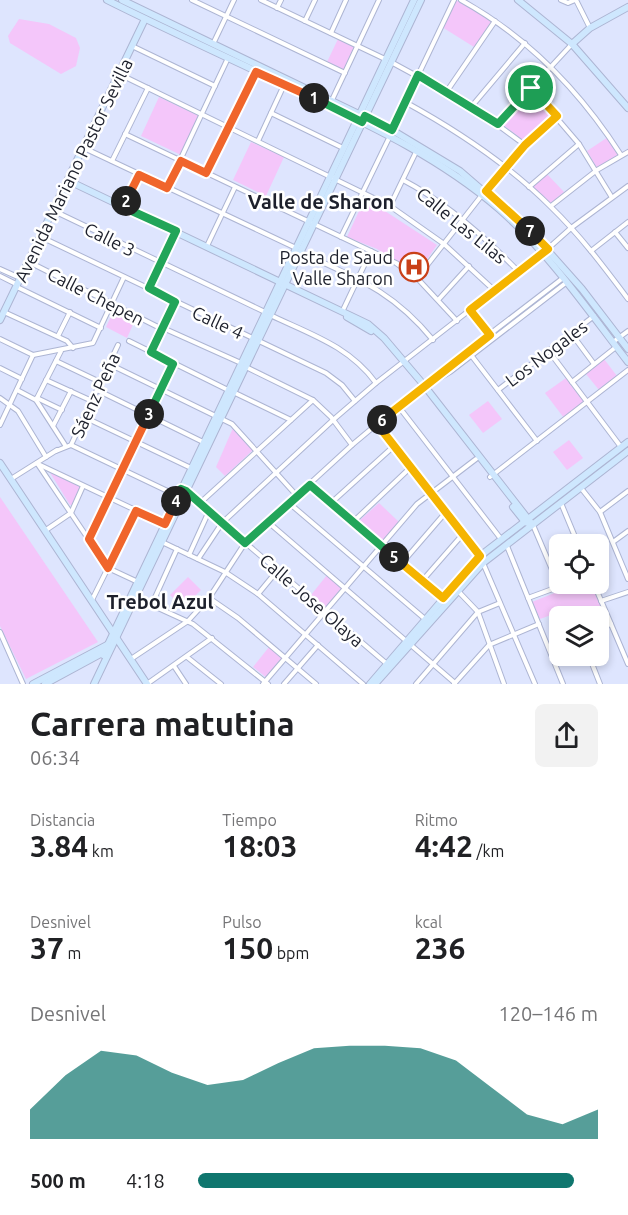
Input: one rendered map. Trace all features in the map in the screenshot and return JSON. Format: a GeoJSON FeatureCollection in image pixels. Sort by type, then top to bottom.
{"type":"FeatureCollection","features":[{"type":"Feature","properties":{"kind":"street"},"geometry":{"type":"LineString","coordinates":[[107,0],[145,19],[332,100],[361,118]]}},
{"type":"Feature","properties":{"kind":"street"},"geometry":{"type":"LineString","coordinates":[[122,0],[256,72],[428,150],[484,193],[545,251],[628,349]]}},
{"type":"Feature","properties":{"kind":"street"},"geometry":{"type":"LineString","coordinates":[[192,0],[345,73]]}},
{"type":"Feature","properties":{"kind":"street"},"geometry":{"type":"LineString","coordinates":[[211,47],[234,0]]}},
{"type":"Feature","properties":{"kind":"street"},"geometry":{"type":"LineString","coordinates":[[261,0],[418,75],[472,106],[525,145]]}},
{"type":"Feature","properties":{"kind":"street"},"geometry":{"type":"LineString","coordinates":[[277,8],[281,0]]}},
{"type":"Feature","properties":{"kind":"street"},"geometry":{"type":"LineString","coordinates":[[305,21],[315,0]]}},
{"type":"Feature","properties":{"kind":"street"},"geometry":{"type":"LineString","coordinates":[[331,33],[346,0]]}},
{"type":"Feature","properties":{"kind":"street"},"geometry":{"type":"LineString","coordinates":[[332,100],[379,0]]}},
{"type":"Feature","properties":{"kind":"street"},"geometry":{"type":"LineString","coordinates":[[91,684],[162,542],[184,490],[388,61],[414,0]]}},
{"type":"Feature","properties":{"kind":"street"},"geometry":{"type":"LineString","coordinates":[[388,61],[421,0]]}},
{"type":"Feature","properties":{"kind":"street"},"geometry":{"type":"LineString","coordinates":[[341,237],[454,0]]}},
{"type":"Feature","properties":{"kind":"street"},"geometry":{"type":"LineString","coordinates":[[461,0],[525,43],[550,66],[590,108],[621,155]]}},
{"type":"Feature","properties":{"kind":"street"},"geometry":{"type":"LineString","coordinates":[[518,0],[572,44],[628,108]]}},
{"type":"Feature","properties":{"kind":"street"},"geometry":{"type":"LineString","coordinates":[[561,0],[568,3],[575,0],[590,28]]}},
{"type":"Feature","properties":{"kind":"street"},"geometry":{"type":"LineString","coordinates":[[498,124],[572,44],[590,28],[628,7]]}},
{"type":"Feature","properties":{"kind":"street","name":"Avenida Mariano Pastor Sevilla"},"geometry":{"type":"LineString","coordinates":[[0,320],[68,183],[145,19]]}},
{"type":"Feature","properties":{"kind":"street"},"geometry":{"type":"LineString","coordinates":[[447,91],[495,21]]}},
{"type":"Feature","properties":{"kind":"street"},"geometry":{"type":"LineString","coordinates":[[472,106],[525,43]]}},
{"type":"Feature","properties":{"kind":"street"},"geometry":{"type":"LineString","coordinates":[[132,46],[215,86]]}},
{"type":"Feature","properties":{"kind":"street"},"geometry":{"type":"LineString","coordinates":[[167,188],[228,58]]}},
{"type":"Feature","properties":{"kind":"street"},"geometry":{"type":"LineString","coordinates":[[206,173],[256,72]]}},
{"type":"Feature","properties":{"kind":"street"},"geometry":{"type":"LineString","coordinates":[[119,74],[390,206],[444,244],[495,291]]}},
{"type":"Feature","properties":{"kind":"street"},"geometry":{"type":"LineString","coordinates":[[258,141],[284,85]]}},
{"type":"Feature","properties":{"kind":"street"},"geometry":{"type":"LineString","coordinates":[[112,161],[148,88]]}},
{"type":"Feature","properties":{"kind":"street"},"geometry":{"type":"LineString","coordinates":[[531,88],[579,144],[612,196]]}},
{"type":"Feature","properties":{"kind":"street"},"geometry":{"type":"LineString","coordinates":[[405,102],[442,122],[506,167],[551,206],[591,250],[628,299]]}},
{"type":"Feature","properties":{"kind":"street"},"geometry":{"type":"LineString","coordinates":[[271,113],[344,148]]}},
{"type":"Feature","properties":{"kind":"street"},"geometry":{"type":"LineString","coordinates":[[417,278],[525,145],[557,116]]}},
{"type":"Feature","properties":{"kind":"street"},"geometry":{"type":"LineString","coordinates":[[333,177],[344,148],[361,118]]}},
{"type":"Feature","properties":{"kind":"street"},"geometry":{"type":"LineString","coordinates":[[391,133],[484,193]]}},
{"type":"Feature","properties":{"kind":"street"},"geometry":{"type":"LineString","coordinates":[[126,134],[396,263],[417,278],[439,299],[457,321]]}},
{"type":"Feature","properties":{"kind":"street"},"geometry":{"type":"LineString","coordinates":[[529,187],[579,144]]}},
{"type":"Feature","properties":{"kind":"street"},"geometry":{"type":"LineString","coordinates":[[84,148],[358,279],[398,302],[432,340]]}},
{"type":"Feature","properties":{"kind":"street"},"geometry":{"type":"LineString","coordinates":[[390,206],[417,151]]}},
{"type":"Feature","properties":{"kind":"street"},"geometry":{"type":"LineString","coordinates":[[551,206],[597,170],[628,152]]}},
{"type":"Feature","properties":{"kind":"street"},"geometry":{"type":"LineString","coordinates":[[123,207],[139,175]]}},
{"type":"Feature","properties":{"kind":"street","name":"Calle Las Lilas"},"geometry":{"type":"LineString","coordinates":[[404,180],[424,191],[462,220],[519,272]]}},
{"type":"Feature","properties":{"kind":"street"},"geometry":{"type":"LineString","coordinates":[[68,183],[207,246],[367,328],[403,362]]}},
{"type":"Feature","properties":{"kind":"street"},"geometry":{"type":"LineString","coordinates":[[68,183],[282,284],[343,310],[368,324],[403,362],[491,476],[528,522],[536,528],[549,561]]}},
{"type":"Feature","properties":{"kind":"street"},"geometry":{"type":"LineString","coordinates":[[207,246],[235,186]]}},
{"type":"Feature","properties":{"kind":"street"},"geometry":{"type":"LineString","coordinates":[[198,559],[222,523],[333,420],[571,228],[628,186]]}},
{"type":"Feature","properties":{"kind":"street","name":"Calle 3"},"geometry":{"type":"LineString","coordinates":[[54,211],[347,352],[360,362],[376,383]]}},
{"type":"Feature","properties":{"kind":"street"},"geometry":{"type":"LineString","coordinates":[[591,250],[628,222]]}},
{"type":"Feature","properties":{"kind":"street"},"geometry":{"type":"LineString","coordinates":[[615,232],[628,248]]}},
{"type":"Feature","properties":{"kind":"street"},"geometry":{"type":"LineString","coordinates":[[149,288],[175,233]]}},
{"type":"Feature","properties":{"kind":"street","name":"Calle 4"},"geometry":{"type":"LineString","coordinates":[[41,237],[334,378],[355,401]]}},
{"type":"Feature","properties":{"kind":"street"},"geometry":{"type":"LineString","coordinates":[[343,310],[371,251]]}},
{"type":"Feature","properties":{"kind":"street"},"geometry":{"type":"LineString","coordinates":[[545,251],[628,362]]}},
{"type":"Feature","properties":{"kind":"street","name":"Calle Chepen"},"geometry":{"type":"LineString","coordinates":[[29,262],[313,400],[333,420],[352,445]]}},
{"type":"Feature","properties":{"kind":"street"},"geometry":{"type":"LineString","coordinates":[[439,299],[469,266]]}},
{"type":"Feature","properties":{"kind":"street"},"geometry":{"type":"LineString","coordinates":[[0,269],[19,283],[101,328]]}},
{"type":"Feature","properties":{"kind":"street"},"geometry":{"type":"LineString","coordinates":[[0,276],[19,283]]}},
{"type":"Feature","properties":{"kind":"street"},"geometry":{"type":"LineString","coordinates":[[0,339],[33,355],[93,343],[124,277]]}},
{"type":"Feature","properties":{"kind":"street"},"geometry":{"type":"LineString","coordinates":[[130,659],[188,621],[208,598],[245,543],[352,445],[490,335],[565,280]]}},
{"type":"Feature","properties":{"kind":"street"},"geometry":{"type":"LineString","coordinates":[[423,388],[450,372],[565,280]]}},
{"type":"Feature","properties":{"kind":"street"},"geometry":{"type":"LineString","coordinates":[[151,352],[175,302]]}},
{"type":"Feature","properties":{"kind":"street"},"geometry":{"type":"LineString","coordinates":[[470,310],[490,335]]}},
{"type":"Feature","properties":{"kind":"street"},"geometry":{"type":"LineString","coordinates":[[4,312],[58,336],[74,348]]}},
{"type":"Feature","properties":{"kind":"street"},"geometry":{"type":"LineString","coordinates":[[58,336],[70,312]]}},
{"type":"Feature","properties":{"kind":"street","name":"Los Nogales"},"geometry":{"type":"LineString","coordinates":[[498,390],[594,316]]}},
{"type":"Feature","properties":{"kind":"street"},"geometry":{"type":"LineString","coordinates":[[572,382],[628,331]]}},
{"type":"Feature","properties":{"kind":"street"},"geometry":{"type":"LineString","coordinates":[[571,333],[594,364]]}},
{"type":"Feature","properties":{"kind":"street"},"geometry":{"type":"LineString","coordinates":[[129,341],[291,420]]}},
{"type":"Feature","properties":{"kind":"street","name":"Sáenz Peña"},"geometry":{"type":"LineString","coordinates":[[56,451],[71,445],[118,345]]}},
{"type":"Feature","properties":{"kind":"street"},"geometry":{"type":"LineString","coordinates":[[548,350],[625,449]]}},
{"type":"Feature","properties":{"kind":"street"},"geometry":{"type":"LineString","coordinates":[[37,399],[61,351]]}},
{"type":"Feature","properties":{"kind":"street"},"geometry":{"type":"LineString","coordinates":[[0,425],[33,355]]}},
{"type":"Feature","properties":{"kind":"street"},"geometry":{"type":"LineString","coordinates":[[471,355],[537,441]]}},
{"type":"Feature","properties":{"kind":"street"},"geometry":{"type":"LineString","coordinates":[[56,361],[100,382]]}},
{"type":"Feature","properties":{"kind":"street"},"geometry":{"type":"LineString","coordinates":[[109,364],[232,424],[297,496]]}},
{"type":"Feature","properties":{"kind":"street"},"geometry":{"type":"LineString","coordinates":[[89,539],[173,364]]}},
{"type":"Feature","properties":{"kind":"street"},"geometry":{"type":"LineString","coordinates":[[0,369],[22,379]]}},
{"type":"Feature","properties":{"kind":"street"},"geometry":{"type":"LineString","coordinates":[[491,476],[628,370]]}},
{"type":"Feature","properties":{"kind":"street"},"geometry":{"type":"LineString","coordinates":[[46,380],[92,401]]}},
{"type":"Feature","properties":{"kind":"street"},"geometry":{"type":"LineString","coordinates":[[423,388],[491,476]]}},
{"type":"Feature","properties":{"kind":"street"},"geometry":{"type":"LineString","coordinates":[[17,390],[62,410]]}},
{"type":"Feature","properties":{"kind":"street"},"geometry":{"type":"LineString","coordinates":[[97,390],[203,442]]}},
{"type":"Feature","properties":{"kind":"street"},"geometry":{"type":"LineString","coordinates":[[53,426],[71,391]]}},
{"type":"Feature","properties":{"kind":"street"},"geometry":{"type":"LineString","coordinates":[[0,398],[11,404],[46,457]]}},
{"type":"Feature","properties":{"kind":"street"},"geometry":{"type":"LineString","coordinates":[[37,399],[65,445]]}},
{"type":"Feature","properties":{"kind":"street"},"geometry":{"type":"LineString","coordinates":[[200,503],[313,400]]}},
{"type":"Feature","properties":{"kind":"street"},"geometry":{"type":"LineString","coordinates":[[399,407],[504,542],[549,649]]}},
{"type":"Feature","properties":{"kind":"street"},"geometry":{"type":"LineString","coordinates":[[84,417],[191,468]]}},
{"type":"Feature","properties":{"kind":"street"},"geometry":{"type":"LineString","coordinates":[[133,596],[178,496],[184,490],[203,442],[219,417]]}},
{"type":"Feature","properties":{"kind":"street"},"geometry":{"type":"LineString","coordinates":[[377,424],[482,560],[535,684]]}},
{"type":"Feature","properties":{"kind":"street"},"geometry":{"type":"LineString","coordinates":[[528,522],[580,487],[625,449],[628,442]]}},
{"type":"Feature","properties":{"kind":"street","name":"Sáenz Peña"},"geometry":{"type":"LineString","coordinates":[[11,479],[65,445],[71,445]]}},
{"type":"Feature","properties":{"kind":"street"},"geometry":{"type":"LineString","coordinates":[[71,445],[178,496]]}},
{"type":"Feature","properties":{"kind":"street"},"geometry":{"type":"LineString","coordinates":[[331,503],[394,446]]}},
{"type":"Feature","properties":{"kind":"street"},"geometry":{"type":"LineString","coordinates":[[375,684],[443,598],[482,560],[528,522],[625,449]]}},
{"type":"Feature","properties":{"kind":"street"},"geometry":{"type":"LineString","coordinates":[[133,596],[188,621],[212,638],[265,683],[381,546],[431,493],[476,459]]}},
{"type":"Feature","properties":{"kind":"street"},"geometry":{"type":"LineString","coordinates":[[0,463],[147,684],[212,638]]}},
{"type":"Feature","properties":{"kind":"street"},"geometry":{"type":"LineString","coordinates":[[37,463],[165,524]]}},
{"type":"Feature","properties":{"kind":"street"},"geometry":{"type":"LineString","coordinates":[[37,463],[108,568],[138,582]]}},
{"type":"Feature","properties":{"kind":"street"},"geometry":{"type":"LineString","coordinates":[[353,522],[411,467]]}},
{"type":"Feature","properties":{"kind":"street"},"geometry":{"type":"LineString","coordinates":[[310,485],[443,598]]}},
{"type":"Feature","properties":{"kind":"street"},"geometry":{"type":"LineString","coordinates":[[46,531],[71,513],[83,486]]}},
{"type":"Feature","properties":{"kind":"street"},"geometry":{"type":"LineString","coordinates":[[580,487],[600,512],[628,579]]}},
{"type":"Feature","properties":{"kind":"street","name":"Calle Jose Olaya"},"geometry":{"type":"LineString","coordinates":[[184,490],[387,664]]}},
{"type":"Feature","properties":{"kind":"street"},"geometry":{"type":"LineString","coordinates":[[600,512],[628,491]]}},
{"type":"Feature","properties":{"kind":"street"},"geometry":{"type":"LineString","coordinates":[[560,502],[574,534]]}},
{"type":"Feature","properties":{"kind":"street"},"geometry":{"type":"LineString","coordinates":[[289,503],[425,619]]}},
{"type":"Feature","properties":{"kind":"street"},"geometry":{"type":"LineString","coordinates":[[92,600],[136,511]]}},
{"type":"Feature","properties":{"kind":"street"},"geometry":{"type":"LineString","coordinates":[[189,555],[209,511]]}},
{"type":"Feature","properties":{"kind":"street"},"geometry":{"type":"LineString","coordinates":[[402,563],[446,512]]}},
{"type":"Feature","properties":{"kind":"street"},"geometry":{"type":"LineString","coordinates":[[268,522],[455,684],[489,645],[539,624]]}},
{"type":"Feature","properties":{"kind":"street"},"geometry":{"type":"LineString","coordinates":[[613,542],[628,531]]}},
{"type":"Feature","properties":{"kind":"street"},"geometry":{"type":"LineString","coordinates":[[422,581],[463,534]]}},
{"type":"Feature","properties":{"kind":"street"},"geometry":{"type":"LineString","coordinates":[[162,542],[225,572],[258,594],[363,684]]}},
{"type":"Feature","properties":{"kind":"street"},"geometry":{"type":"LineString","coordinates":[[152,604],[177,549]]}},
{"type":"Feature","properties":{"kind":"street"},"geometry":{"type":"LineString","coordinates":[[370,684],[458,591],[482,560]]}},
{"type":"Feature","properties":{"kind":"street"},"geometry":{"type":"LineString","coordinates":[[258,594],[277,571]]}},
{"type":"Feature","properties":{"kind":"street"},"geometry":{"type":"LineString","coordinates":[[528,598],[549,590]]}},
{"type":"Feature","properties":{"kind":"street"},"geometry":{"type":"LineString","coordinates":[[458,591],[478,612],[504,684]]}},
{"type":"Feature","properties":{"kind":"street"},"geometry":{"type":"LineString","coordinates":[[601,601],[628,592]]}},
{"type":"Feature","properties":{"kind":"street"},"geometry":{"type":"LineString","coordinates":[[598,594],[628,664]]}},
{"type":"Feature","properties":{"kind":"street"},"geometry":{"type":"LineString","coordinates":[[208,598],[285,657],[316,684]]}},
{"type":"Feature","properties":{"kind":"street"},"geometry":{"type":"LineString","coordinates":[[416,684],[478,612],[500,603]]}},
{"type":"Feature","properties":{"kind":"street"},"geometry":{"type":"LineString","coordinates":[[0,632],[2,641],[23,684]]}},
{"type":"Feature","properties":{"kind":"street"},"geometry":{"type":"LineString","coordinates":[[284,684],[318,645]]}},
{"type":"Feature","properties":{"kind":"street"},"geometry":{"type":"LineString","coordinates":[[33,684],[107,649]]}},
{"type":"Feature","properties":{"kind":"street"},"geometry":{"type":"LineString","coordinates":[[45,684],[107,649]]}},
{"type":"Feature","properties":{"kind":"street"},"geometry":{"type":"LineString","coordinates":[[188,657],[220,684]]}},
{"type":"Feature","properties":{"kind":"street"},"geometry":{"type":"LineString","coordinates":[[174,666],[186,684]]}},
{"type":"Feature","properties":{"kind":"street"},"geometry":{"type":"LineString","coordinates":[[556,666],[563,684]]}},
{"type":"Feature","properties":{"kind":"street"},"geometry":{"type":"LineString","coordinates":[[593,666],[600,684]]}},
{"type":"Feature","properties":{"kind":"shaded area"},"geometry":{"type":"Polygon","coordinates":[[[456,0],[492,21],[474,47],[442,27],[456,0]]]}},
{"type":"Feature","properties":{"kind":"shaded area"},"geometry":{"type":"Polygon","coordinates":[[[19,19],[49,24],[76,38],[80,48],[76,66],[61,74],[10,43],[8,36],[19,19]]]}},
{"type":"Feature","properties":{"kind":"shaded area"},"geometry":{"type":"Polygon","coordinates":[[[338,39],[355,47],[344,70],[327,62],[338,39]]]}},
{"type":"Feature","properties":{"kind":"shaded area"},"geometry":{"type":"Polygon","coordinates":[[[530,91],[552,115],[525,142],[501,123],[530,91]]]}},
{"type":"Feature","properties":{"kind":"shaded area"},"geometry":{"type":"Polygon","coordinates":[[[159,97],[199,116],[181,155],[141,136],[159,97]]]}},
{"type":"Feature","properties":{"kind":"shaded area"},"geometry":{"type":"Polygon","coordinates":[[[608,137],[619,154],[597,168],[587,151],[608,137]]]}},
{"type":"Feature","properties":{"kind":"shaded area"},"geometry":{"type":"Polygon","coordinates":[[[251,142],[284,157],[266,196],[233,180],[251,142]]]}},
{"type":"Feature","properties":{"kind":"shaded area"},"geometry":{"type":"Polygon","coordinates":[[[546,173],[564,192],[550,204],[531,186],[546,173]]]}},
{"type":"Feature","properties":{"kind":"shaded area"},"geometry":{"type":"Polygon","coordinates":[[[365,198],[437,245],[418,272],[413,273],[377,249],[347,237],[365,198]]]}},
{"type":"Feature","properties":{"kind":"shaded area"},"geometry":{"type":"Polygon","coordinates":[[[114,310],[135,320],[127,338],[106,327],[114,310]]]}},
{"type":"Feature","properties":{"kind":"shaded area"},"geometry":{"type":"Polygon","coordinates":[[[604,359],[617,376],[599,390],[586,374],[604,359]]]}},
{"type":"Feature","properties":{"kind":"shaded area"},"geometry":{"type":"Polygon","coordinates":[[[566,378],[584,402],[564,418],[545,393],[566,378]]]}},
{"type":"Feature","properties":{"kind":"shaded area"},"geometry":{"type":"Polygon","coordinates":[[[488,401],[502,419],[483,433],[469,415],[488,401]]]}},
{"type":"Feature","properties":{"kind":"shaded area"},"geometry":{"type":"Polygon","coordinates":[[[233,428],[253,450],[225,476],[216,467],[233,428]]]}},
{"type":"Feature","properties":{"kind":"shaded area"},"geometry":{"type":"Polygon","coordinates":[[[569,440],[583,458],[567,470],[553,452],[569,440]]]}},
{"type":"Feature","properties":{"kind":"shaded area"},"geometry":{"type":"Polygon","coordinates":[[[49,471],[81,487],[72,505],[70,505],[49,471]]]}},
{"type":"Feature","properties":{"kind":"shaded area"},"geometry":{"type":"Polygon","coordinates":[[[0,497],[98,642],[26,679],[0,626],[0,497]]]}},
{"type":"Feature","properties":{"kind":"shaded area"},"geometry":{"type":"Polygon","coordinates":[[[379,503],[400,523],[383,542],[359,521],[379,503]]]}},
{"type":"Feature","properties":{"kind":"shaded area"},"geometry":{"type":"Polygon","coordinates":[[[327,575],[342,588],[326,608],[311,595],[327,575]]]}},
{"type":"Feature","properties":{"kind":"shaded area"},"geometry":{"type":"Polygon","coordinates":[[[188,577],[201,590],[183,608],[170,595],[188,577]]]}},
{"type":"Feature","properties":{"kind":"shaded area"},"geometry":{"type":"Polygon","coordinates":[[[552,594],[596,594],[601,606],[549,606],[549,616],[540,619],[532,602],[552,594]]]}},
{"type":"Feature","properties":{"kind":"shaded area"},"geometry":{"type":"Polygon","coordinates":[[[269,647],[283,658],[267,678],[253,667],[269,647]]]}},
{"type":"Feature","properties":{"kind":"place","name":"Posta de Saud Valle Sharon"},"geometry":{"type":"Point","coordinates":[414,267]}},
{"type":"Feature","properties":{"kind":"district","name":"Valle de Sharon"},"geometry":{"type":"Point","coordinates":[321,201]}},
{"type":"Feature","properties":{"kind":"district","name":"Trebol Azul"},"geometry":{"type":"Point","coordinates":[160,601]}},
{"type":"Feature","properties":{"kind":"route"},"geometry":{"type":"LineString","coordinates":[[256,72],[362,122],[365,116],[392,130],[418,75],[498,124],[531,88],[557,116],[525,145],[486,191],[548,249],[470,310],[490,335],[426,383],[425,387],[377,424],[480,556],[443,598],[310,485],[245,543],[181,489],[165,524],[136,511],[108,568],[89,539],[173,364],[151,352],[175,302],[149,288],[176,231],[123,207],[139,175],[167,188],[181,161],[206,173],[256,72]]}}]}
